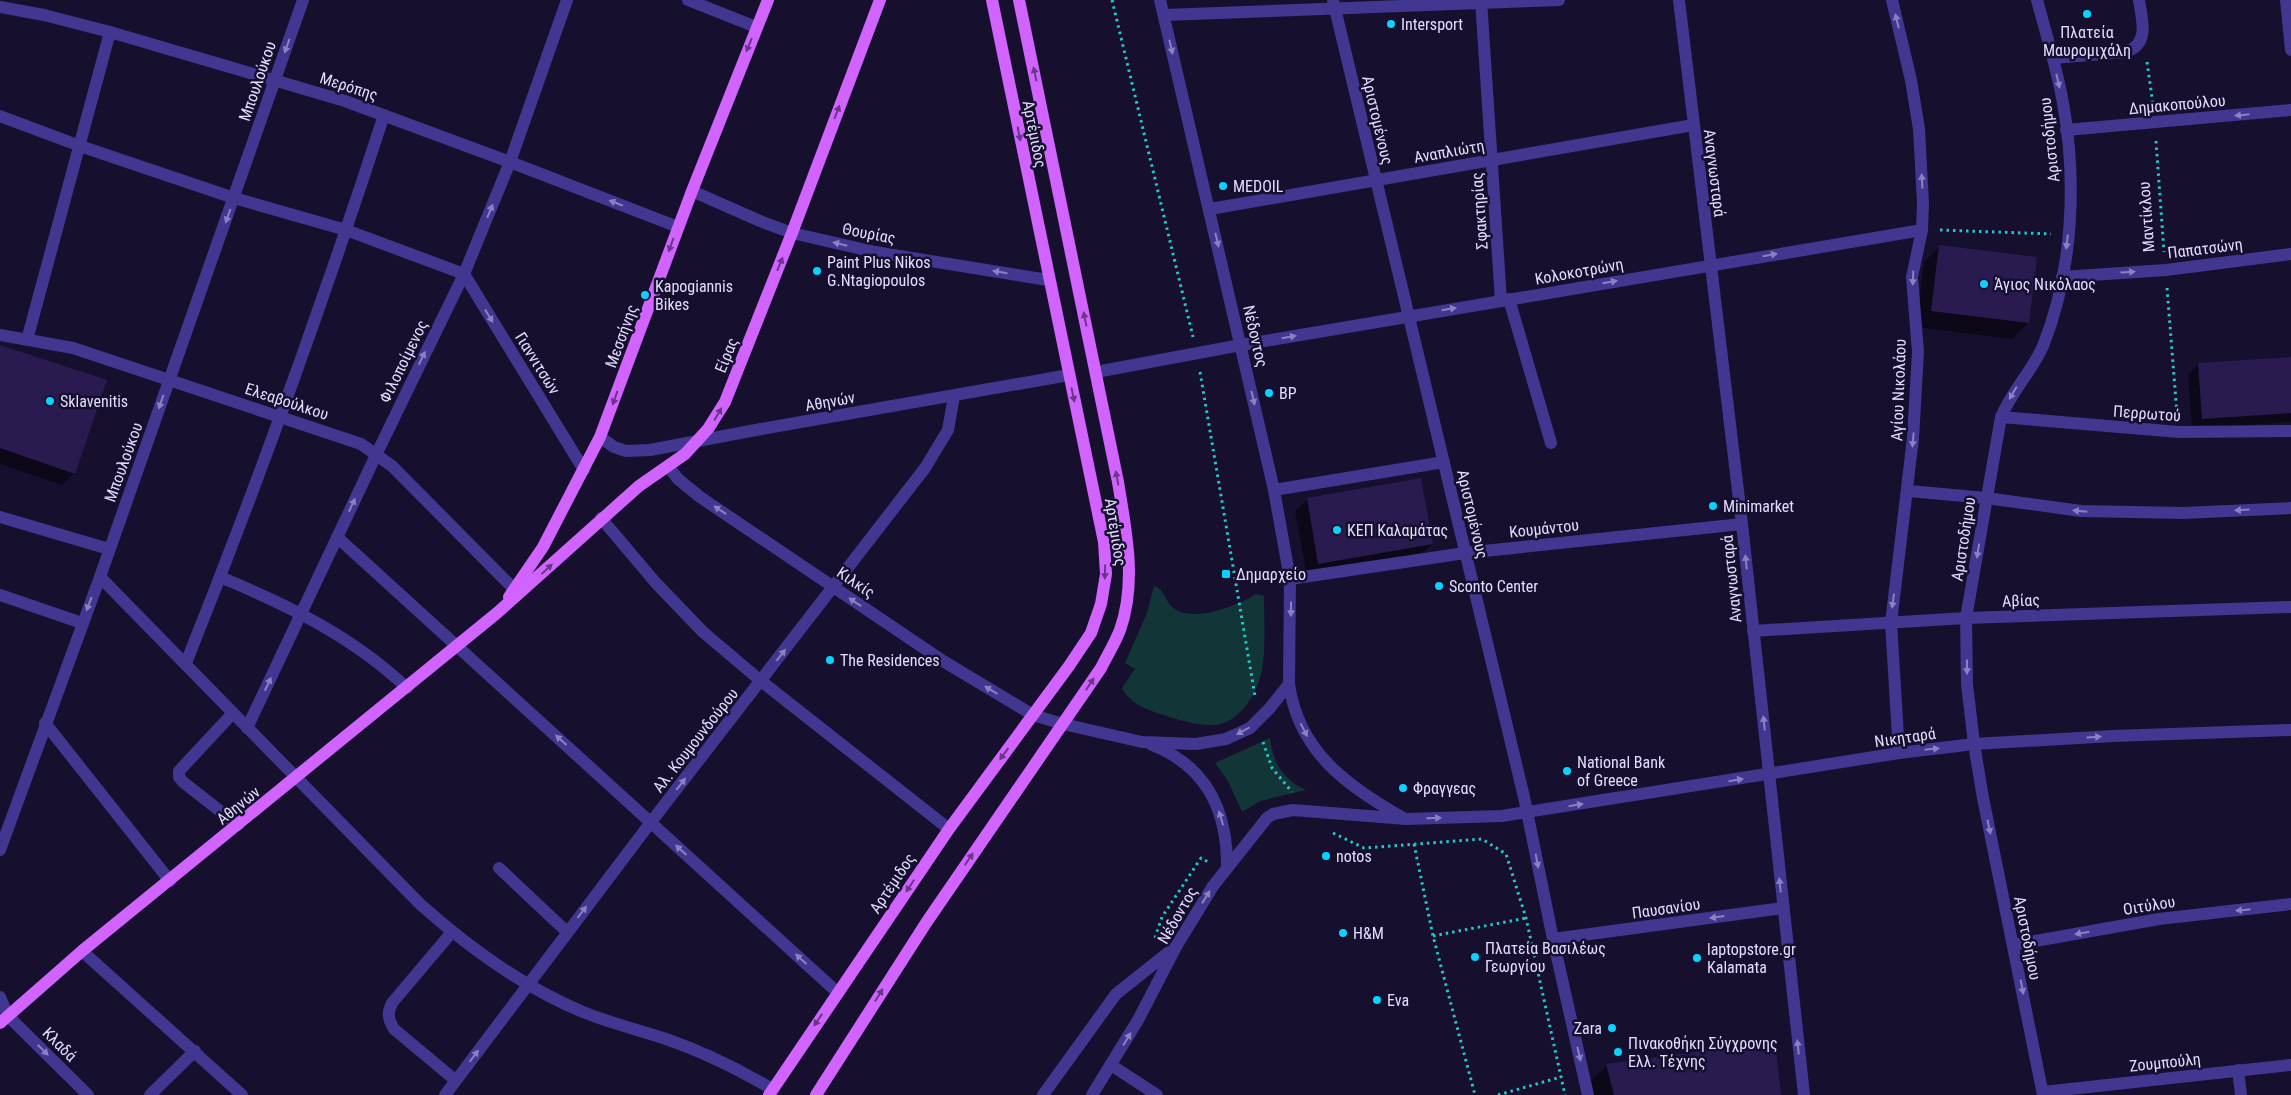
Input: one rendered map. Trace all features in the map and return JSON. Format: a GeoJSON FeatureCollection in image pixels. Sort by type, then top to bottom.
{"type":"FeatureCollection","features":[{"type":"Feature","properties":{"kind":"main road","name":"Μεσσήνης"},"geometry":{"type":"LineString","coordinates":[[497,613],[543,547],[600,437],[678,227],[768,0]]}},
{"type":"Feature","properties":{"kind":"main road","name":"Είρας"},"geometry":{"type":"LineString","coordinates":[[497,613],[601,518],[639,486],[698,442],[717,416],[725,402],[792,233],[880,0]]}},
{"type":"Feature","properties":{"kind":"main road","name":"Αρτέμιδος"},"geometry":{"type":"LineString","coordinates":[[770,1092],[950,828],[1091,633],[1101,604],[1106,574],[1104,542],[1048,280],[992,0]]}},
{"type":"Feature","properties":{"kind":"main road","name":"Αρτέμιδος"},"geometry":{"type":"LineString","coordinates":[[816,1095],[926,923],[1101,668],[1120,630],[1127,599],[1130,572],[1127,534],[1096,372],[1019,0]]}},
{"type":"Feature","properties":{"kind":"main road","name":"Αθηνών"},"geometry":{"type":"LineString","coordinates":[[4,1019],[82,951],[497,613]]}},
{"type":"Feature","properties":{"kind":"street","name":"Μπουλούκου"},"geometry":{"type":"LineString","coordinates":[[0,850],[100,577],[303,0]]}},
{"type":"Feature","properties":{"kind":"street","name":"Φιλοποίμενος"},"geometry":{"type":"LineString","coordinates":[[247,728],[376,453],[464,274],[510,162],[568,0]]}},
{"type":"Feature","properties":{"kind":"street"},"geometry":{"type":"LineString","coordinates":[[688,0],[756,27]]}},
{"type":"Feature","properties":{"kind":"street","name":"Νέδοντος"},"geometry":{"type":"LineString","coordinates":[[1160,0],[1274,490],[1290,580],[1289,684],[1297,716],[1318,755],[1346,781],[1406,820]]}},
{"type":"Feature","properties":{"kind":"street"},"geometry":{"type":"LineString","coordinates":[[1164,15],[1334,5],[1559,0]]}},
{"type":"Feature","properties":{"kind":"street","name":"Αναγνωσταρά"},"geometry":{"type":"LineString","coordinates":[[1679,0],[1742,524],[1804,1095]]}},
{"type":"Feature","properties":{"kind":"street","name":"Αγίου Νικολάου"},"geometry":{"type":"LineString","coordinates":[[1892,0],[1911,80],[1919,129],[1923,203],[1922,230],[1912,278],[1918,361],[1909,491],[1891,623],[1899,753]]}},
{"type":"Feature","properties":{"kind":"street","name":"Αριστοδήμου"},"geometry":{"type":"LineString","coordinates":[[2037,0],[2061,90],[2066,130],[2070,199],[2068,234],[2062,278],[2052,321],[2039,355],[2013,392],[2001,418],[1966,618],[1967,684],[1974,744],[2043,1093]]}},
{"type":"Feature","properties":{"kind":"street"},"geometry":{"type":"LineString","coordinates":[[2053,58],[2126,52],[2135,49],[2142,41],[2143,31],[2139,0]]}},
{"type":"Feature","properties":{"kind":"street"},"geometry":{"type":"LineString","coordinates":[[2286,0],[2291,50]]}},
{"type":"Feature","properties":{"kind":"street","name":"Σφακτηρίας"},"geometry":{"type":"LineString","coordinates":[[1481,2],[1492,160],[1505,300],[1551,443]]}},
{"type":"Feature","properties":{"kind":"street","name":"Αριστομένους"},"geometry":{"type":"LineString","coordinates":[[1334,5],[1528,813],[1553,939],[1588,1095]]}},
{"type":"Feature","properties":{"kind":"street","name":"Μερόπης"},"geometry":{"type":"LineString","coordinates":[[0,7],[26,6],[274,79],[384,115],[678,227]]}},
{"type":"Feature","properties":{"kind":"street"},"geometry":{"type":"LineString","coordinates":[[27,340],[110,32]]}},
{"type":"Feature","properties":{"kind":"street","name":"Δημακοπούλου"},"geometry":{"type":"LineString","coordinates":[[2066,130],[2291,110]]}},
{"type":"Feature","properties":{"kind":"street"},"geometry":{"type":"LineString","coordinates":[[186,663],[280,417],[346,230],[384,115]]}},
{"type":"Feature","properties":{"kind":"street"},"geometry":{"type":"LineString","coordinates":[[0,116],[80,146],[234,198],[346,230],[464,274]]}},
{"type":"Feature","properties":{"kind":"street","name":"Αναπλιώτη"},"geometry":{"type":"LineString","coordinates":[[1210,209],[1693,126]]}},
{"type":"Feature","properties":{"kind":"street","name":"Θουρίας"},"geometry":{"type":"LineString","coordinates":[[692,191],[792,233],[875,252],[1048,280]]}},
{"type":"Feature","properties":{"kind":"street","name":"Κολοκοτρώνη"},"geometry":{"type":"LineString","coordinates":[[1096,372],[1409,316],[1922,230]]}},
{"type":"Feature","properties":{"kind":"street","name":"Παπατσώνη"},"geometry":{"type":"LineString","coordinates":[[2062,278],[2166,270],[2291,254]]}},
{"type":"Feature","properties":{"kind":"street","name":"Γιαννιτσών"},"geometry":{"type":"LineString","coordinates":[[464,274],[584,470]]}},
{"type":"Feature","properties":{"kind":"street","name":"Ελεαβούλκου"},"geometry":{"type":"LineString","coordinates":[[0,336],[73,348],[361,444],[376,453],[514,589]]}},
{"type":"Feature","properties":{"kind":"street","name":"Αθηνών"},"geometry":{"type":"LineString","coordinates":[[600,437],[614,447],[631,451],[659,449],[761,429],[1069,375]]}},
{"type":"Feature","properties":{"kind":"street","name":"Αλ. Κουμουνδούρου"},"geometry":{"type":"LineString","coordinates":[[444,1095],[651,822],[925,468],[948,430],[954,396]]}},
{"type":"Feature","properties":{"kind":"street","name":"Περρωτού"},"geometry":{"type":"LineString","coordinates":[[2001,418],[2179,432],[2291,431]]}},
{"type":"Feature","properties":{"kind":"street"},"geometry":{"type":"LineString","coordinates":[[1274,490],[1444,462]]}},
{"type":"Feature","properties":{"kind":"street","name":"Κιλκίς"},"geometry":{"type":"LineString","coordinates":[[668,466],[678,479],[700,497],[943,661],[1033,715],[1063,724],[1142,742]]}},
{"type":"Feature","properties":{"kind":"street"},"geometry":{"type":"LineString","coordinates":[[1909,491],[1986,498],[2082,511],[2183,513],[2291,508]]}},
{"type":"Feature","properties":{"kind":"street"},"geometry":{"type":"LineString","coordinates":[[0,517],[109,549]]}},
{"type":"Feature","properties":{"kind":"street"},"geometry":{"type":"LineString","coordinates":[[601,518],[691,621],[761,681],[950,828]]}},
{"type":"Feature","properties":{"kind":"street","name":"Κουμάντου"},"geometry":{"type":"LineString","coordinates":[[1290,580],[1465,553],[1742,524]]}},
{"type":"Feature","properties":{"kind":"street"},"geometry":{"type":"LineString","coordinates":[[337,537],[837,992]]}},
{"type":"Feature","properties":{"kind":"street"},"geometry":{"type":"LineString","coordinates":[[100,577],[420,904],[452,932],[488,959],[528,984],[583,1012],[709,1055],[770,1092]]}},
{"type":"Feature","properties":{"kind":"street"},"geometry":{"type":"LineString","coordinates":[[220,577],[302,613],[379,662],[407,688]]}},
{"type":"Feature","properties":{"kind":"street"},"geometry":{"type":"LineString","coordinates":[[0,595],[82,623]]}},
{"type":"Feature","properties":{"kind":"street","name":"Αβίας"},"geometry":{"type":"LineString","coordinates":[[1753,631],[1966,618],[2291,607]]}},
{"type":"Feature","properties":{"kind":"street"},"geometry":{"type":"LineString","coordinates":[[1142,742],[1196,744],[1226,739],[1237,735],[1250,728],[1289,684]]}},
{"type":"Feature","properties":{"kind":"street"},"geometry":{"type":"LineString","coordinates":[[233,713],[179,771],[179,777],[238,825]]}},
{"type":"Feature","properties":{"kind":"street"},"geometry":{"type":"LineString","coordinates":[[45,723],[170,881]]}},
{"type":"Feature","properties":{"kind":"street","name":"Νικηταρά"},"geometry":{"type":"LineString","coordinates":[[1406,820],[1502,816],[1528,813],[1899,753],[1974,744],[2291,730]]}},
{"type":"Feature","properties":{"kind":"street"},"geometry":{"type":"LineString","coordinates":[[1142,742],[1160,748],[1189,765],[1208,787],[1222,822],[1227,851],[1227,866]]}},
{"type":"Feature","properties":{"kind":"street","name":"Νέδοντος"},"geometry":{"type":"LineString","coordinates":[[1092,1095],[1138,1020],[1178,945],[1227,866],[1267,818],[1273,814],[1294,810],[1406,820]]}},
{"type":"Feature","properties":{"kind":"street"},"geometry":{"type":"LineString","coordinates":[[500,868],[567,932]]}},
{"type":"Feature","properties":{"kind":"street","name":"Οιτύλου"},"geometry":{"type":"LineString","coordinates":[[2013,945],[2159,918],[2291,904]]}},
{"type":"Feature","properties":{"kind":"street","name":"Παυσανίου"},"geometry":{"type":"LineString","coordinates":[[1553,939],[1783,908]]}},
{"type":"Feature","properties":{"kind":"street"},"geometry":{"type":"LineString","coordinates":[[452,932],[392,1003],[388,1012],[389,1021],[394,1029],[456,1080]]}},
{"type":"Feature","properties":{"kind":"street"},"geometry":{"type":"LineString","coordinates":[[1043,1095],[1116,994],[1178,945]]}},
{"type":"Feature","properties":{"kind":"street"},"geometry":{"type":"LineString","coordinates":[[82,951],[242,1095]]}},
{"type":"Feature","properties":{"kind":"street"},"geometry":{"type":"LineString","coordinates":[[0,997],[4,1019]]}},
{"type":"Feature","properties":{"kind":"street","name":"Κλαδά"},"geometry":{"type":"LineString","coordinates":[[4,1019],[88,1095]]}},
{"type":"Feature","properties":{"kind":"street"},"geometry":{"type":"LineString","coordinates":[[150,1095],[195,1051]]}},
{"type":"Feature","properties":{"kind":"street","name":"Ζουμπούλη"},"geometry":{"type":"LineString","coordinates":[[2043,1093],[2291,1064]]}},
{"type":"Feature","properties":{"kind":"street"},"geometry":{"type":"LineString","coordinates":[[1111,1065],[1157,1095]]}},
{"type":"Feature","properties":{"kind":"street"},"geometry":{"type":"LineString","coordinates":[[2238,1070],[2241,1095]]}},
{"type":"Feature","properties":{"kind":"path","name":"Μαντίκλου"},"geometry":{"type":"LineString","coordinates":[[2142,41],[2148,68],[2155,123],[2179,432]]}},
{"type":"Feature","properties":{"kind":"path"},"geometry":{"type":"LineString","coordinates":[[1922,230],[2068,234]]}},
{"type":"Feature","properties":{"kind":"path"},"geometry":{"type":"LineString","coordinates":[[1414,844],[1433,936],[1474,1095]]}},
{"type":"Feature","properties":{"kind":"path"},"geometry":{"type":"LineString","coordinates":[[1433,936],[1526,918]]}},
{"type":"Feature","properties":{"kind":"path"},"geometry":{"type":"LineString","coordinates":[[1498,1095],[1560,1077]]}},
{"type":"Feature","properties":{"kind":"green space"},"geometry":{"type":"Polygon","coordinates":[[[1154,586],[1162,591],[1171,606],[1179,611],[1190,614],[1214,612],[1237,604],[1256,594],[1264,596],[1264,652],[1260,679],[1252,697],[1240,713],[1232,719],[1224,723],[1210,725],[1178,719],[1151,711],[1138,704],[1122,688],[1135,669],[1125,663],[1147,613],[1154,586]]]}},
{"type":"Feature","properties":{"kind":"green space"},"geometry":{"type":"Polygon","coordinates":[[[1270,738],[1271,747],[1280,769],[1291,781],[1306,790],[1260,801],[1242,812],[1228,781],[1215,763],[1270,738]]]}},
{"type":"Feature","properties":{"kind":"building","name":"Άγιος Νικόλαος"},"geometry":{"type":"Polygon","coordinates":[[[1939,245],[2037,257],[2029,323],[1931,311],[1939,245]]]}},
{"type":"Feature","properties":{"kind":"building","name":"Sklavenitis"},"geometry":{"type":"Polygon","coordinates":[[[0,345],[107,380],[75,474],[0,448],[0,345]]]}},
{"type":"Feature","properties":{"kind":"building"},"geometry":{"type":"Polygon","coordinates":[[[2291,357],[2291,413],[2202,419],[2198,363],[2291,357]]]}},
{"type":"Feature","properties":{"kind":"building"},"geometry":{"type":"Polygon","coordinates":[[[1421,478],[1433,544],[1318,564],[1307,498],[1421,478]]]}},
{"type":"Feature","properties":{"kind":"building"},"geometry":{"type":"Polygon","coordinates":[[[1775,1041],[1781,1095],[1614,1095],[1606,1064],[1775,1041]]]}},
{"type":"Feature","properties":{"kind":"place","name":"Πλατεία Μαυρομιχάλη"},"geometry":{"type":"Point","coordinates":[2087,14]}},
{"type":"Feature","properties":{"kind":"place","name":"Intersport"},"geometry":{"type":"Point","coordinates":[1391,24]}},
{"type":"Feature","properties":{"kind":"place","name":"MEDOIL"},"geometry":{"type":"Point","coordinates":[1223,186]}},
{"type":"Feature","properties":{"kind":"place","name":"Paint Plus Nikos G.Ntagiopoulos"},"geometry":{"type":"Point","coordinates":[817,271]}},
{"type":"Feature","properties":{"kind":"place","name":"Άγιος Νικόλαος"},"geometry":{"type":"Point","coordinates":[1984,284]}},
{"type":"Feature","properties":{"kind":"place","name":"Kapogiannis Bikes"},"geometry":{"type":"Point","coordinates":[645,295]}},
{"type":"Feature","properties":{"kind":"place","name":"BP"},"geometry":{"type":"Point","coordinates":[1269,393]}},
{"type":"Feature","properties":{"kind":"place","name":"Sklavenitis"},"geometry":{"type":"Point","coordinates":[50,401]}},
{"type":"Feature","properties":{"kind":"place","name":"Minimarket"},"geometry":{"type":"Point","coordinates":[1713,506]}},
{"type":"Feature","properties":{"kind":"place","name":"ΚΕΠ Καλαμάτας"},"geometry":{"type":"Point","coordinates":[1337,530]}},
{"type":"Feature","properties":{"kind":"place","name":"Δημαρχείο"},"geometry":{"type":"Point","coordinates":[1226,574]}},
{"type":"Feature","properties":{"kind":"place","name":"Sconto Center"},"geometry":{"type":"Point","coordinates":[1439,586]}},
{"type":"Feature","properties":{"kind":"place","name":"The Residences"},"geometry":{"type":"Point","coordinates":[830,660]}},
{"type":"Feature","properties":{"kind":"place","name":"National Bank of Greece"},"geometry":{"type":"Point","coordinates":[1567,771]}},
{"type":"Feature","properties":{"kind":"place","name":"Φραγγεας"},"geometry":{"type":"Point","coordinates":[1403,788]}},
{"type":"Feature","properties":{"kind":"place","name":"notos"},"geometry":{"type":"Point","coordinates":[1326,856]}},
{"type":"Feature","properties":{"kind":"place","name":"H&M"},"geometry":{"type":"Point","coordinates":[1343,933]}},
{"type":"Feature","properties":{"kind":"place","name":"Πλατεία Βασιλέως Γεωργίου"},"geometry":{"type":"Point","coordinates":[1475,957]}},
{"type":"Feature","properties":{"kind":"place","name":"laptopstore.gr Kalamata"},"geometry":{"type":"Point","coordinates":[1697,958]}},
{"type":"Feature","properties":{"kind":"place","name":"Eva"},"geometry":{"type":"Point","coordinates":[1377,1000]}},
{"type":"Feature","properties":{"kind":"place","name":"Zara"},"geometry":{"type":"Point","coordinates":[1612,1028]}},
{"type":"Feature","properties":{"kind":"place","name":"Πινακοθήκη Σύγχρονης Ελλ. Τέχνης"},"geometry":{"type":"Point","coordinates":[1618,1052]}}]}
